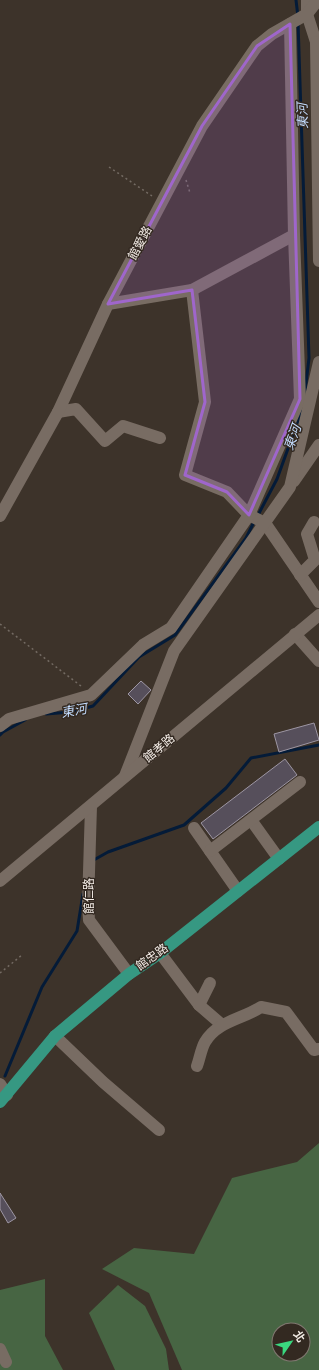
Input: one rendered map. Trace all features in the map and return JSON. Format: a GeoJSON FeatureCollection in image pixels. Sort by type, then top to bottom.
{"type":"FeatureCollection","features":[{"type":"Feature","properties":{"kind":"main road","name":"館忠路"},"geometry":{"type":"LineString","coordinates":[[3,1098],[55,1036],[129,974],[160,953],[319,827]]}},
{"type":"Feature","properties":{"kind":"street"},"geometry":{"type":"LineString","coordinates":[[307,0],[307,14],[318,43],[319,261]]}},
{"type":"Feature","properties":{"kind":"street","name":"館愛路"},"geometry":{"type":"LineString","coordinates":[[0,516],[58,412],[108,304],[202,126],[257,46],[272,34],[307,14],[318,0]]}},
{"type":"Feature","properties":{"kind":"street"},"geometry":{"type":"LineString","coordinates":[[0,726],[9,719],[91,695],[143,645],[171,628],[249,515],[300,399],[294,235],[290,24]]}},
{"type":"Feature","properties":{"kind":"street"},"geometry":{"type":"LineString","coordinates":[[108,304],[192,290],[294,235]]}},
{"type":"Feature","properties":{"kind":"street"},"geometry":{"type":"LineString","coordinates":[[192,290],[205,402],[185,475],[228,492],[249,515],[265,523],[319,602]]}},
{"type":"Feature","properties":{"kind":"street"},"geometry":{"type":"LineString","coordinates":[[290,487],[319,362]]}},
{"type":"Feature","properties":{"kind":"street"},"geometry":{"type":"LineString","coordinates":[[58,412],[76,409],[105,441],[123,426],[160,438]]}},
{"type":"Feature","properties":{"kind":"street"},"geometry":{"type":"LineString","coordinates":[[125,776],[174,651],[319,446]]}},
{"type":"Feature","properties":{"kind":"street"},"geometry":{"type":"LineString","coordinates":[[300,575],[315,560],[307,534],[314,522]]}},
{"type":"Feature","properties":{"kind":"street","name":"館孝路"},"geometry":{"type":"LineString","coordinates":[[0,881],[319,615]]}},
{"type":"Feature","properties":{"kind":"street"},"geometry":{"type":"LineString","coordinates":[[295,634],[319,661]]}},
{"type":"Feature","properties":{"kind":"street"},"geometry":{"type":"LineString","coordinates":[[210,851],[300,782]]}},
{"type":"Feature","properties":{"kind":"street","name":"館仁路"},"geometry":{"type":"LineString","coordinates":[[91,806],[88,905],[89,920],[129,974]]}},
{"type":"Feature","properties":{"kind":"street"},"geometry":{"type":"LineString","coordinates":[[251,820],[279,859]]}},
{"type":"Feature","properties":{"kind":"street"},"geometry":{"type":"LineString","coordinates":[[194,828],[238,891]]}},
{"type":"Feature","properties":{"kind":"street"},"geometry":{"type":"LineString","coordinates":[[160,953],[200,1005],[221,1024]]}},
{"type":"Feature","properties":{"kind":"street"},"geometry":{"type":"LineString","coordinates":[[200,1005],[210,983]]}},
{"type":"Feature","properties":{"kind":"street"},"geometry":{"type":"LineString","coordinates":[[197,1066],[205,1041],[221,1024],[249,1015],[261,1007],[286,1012],[314,1050],[319,1049]]}},
{"type":"Feature","properties":{"kind":"street"},"geometry":{"type":"LineString","coordinates":[[55,1036],[103,1082],[159,1130]]}},
{"type":"Feature","properties":{"kind":"street"},"geometry":{"type":"LineString","coordinates":[[0,1084],[3,1098]]}},
{"type":"Feature","properties":{"kind":"street"},"geometry":{"type":"LineString","coordinates":[[0,1349],[6,1362]]}},
{"type":"Feature","properties":{"kind":"path"},"geometry":{"type":"LineString","coordinates":[[109,167],[162,202]]}},
{"type":"Feature","properties":{"kind":"path"},"geometry":{"type":"LineString","coordinates":[[0,624],[91,695]]}},
{"type":"Feature","properties":{"kind":"path"},"geometry":{"type":"LineString","coordinates":[[0,973],[22,955]]}},
{"type":"Feature","properties":{"kind":"highlighted area"},"geometry":{"type":"Polygon","coordinates":[[[290,24],[300,399],[249,515],[227,492],[185,475],[205,402],[192,290],[108,304],[202,126],[257,46],[290,24]]]}},
{"type":"Feature","properties":{"kind":"green space"},"geometry":{"type":"Polygon","coordinates":[[[319,1143],[319,1370],[182,1370],[149,1293],[102,1269],[134,1248],[194,1254],[232,1178],[297,1162],[319,1143]]]}},
{"type":"Feature","properties":{"kind":"green space"},"geometry":{"type":"Polygon","coordinates":[[[45,1279],[45,1336],[63,1370],[0,1370],[0,1290],[45,1279]]]}},
{"type":"Feature","properties":{"kind":"green space"},"geometry":{"type":"Polygon","coordinates":[[[118,1285],[145,1306],[166,1349],[169,1370],[115,1370],[89,1313],[118,1285]]]}},
{"type":"Feature","properties":{"kind":"building"},"geometry":{"type":"Polygon","coordinates":[[[141,681],[151,690],[138,704],[128,694],[141,681]]]}},
{"type":"Feature","properties":{"kind":"building"},"geometry":{"type":"Polygon","coordinates":[[[314,723],[319,740],[279,752],[274,734],[314,723]]]}},
{"type":"Feature","properties":{"kind":"building"},"geometry":{"type":"Polygon","coordinates":[[[285,759],[297,775],[213,839],[201,823],[285,759]]]}},
{"type":"Feature","properties":{"kind":"building"},"geometry":{"type":"Polygon","coordinates":[[[0,1193],[16,1218],[8,1223],[0,1209],[0,1193]]]}},
{"type":"Feature","properties":{"kind":"waterway","name":"東河"},"geometry":{"type":"LineString","coordinates":[[296,0],[298,17]]}},
{"type":"Feature","properties":{"kind":"waterway","name":"東河"},"geometry":{"type":"LineString","coordinates":[[298,22],[309,358],[305,392]]}},
{"type":"Feature","properties":{"kind":"waterway","name":"東河"},"geometry":{"type":"LineString","coordinates":[[257,517],[277,479],[302,410]]}},
{"type":"Feature","properties":{"kind":"waterway","name":"東河"},"geometry":{"type":"LineString","coordinates":[[46,714],[71,712],[93,706],[139,657],[175,635],[246,538],[254,522]]}},
{"type":"Feature","properties":{"kind":"waterway","name":"東河"},"geometry":{"type":"LineString","coordinates":[[0,735],[25,720]]}},
{"type":"Feature","properties":{"kind":"waterway"},"geometry":{"type":"LineString","coordinates":[[92,861],[108,852],[184,825],[226,788],[251,758],[319,745]]}},
{"type":"Feature","properties":{"kind":"waterway"},"geometry":{"type":"LineString","coordinates":[[5,1076],[42,987],[77,931],[83,894]]}}]}
